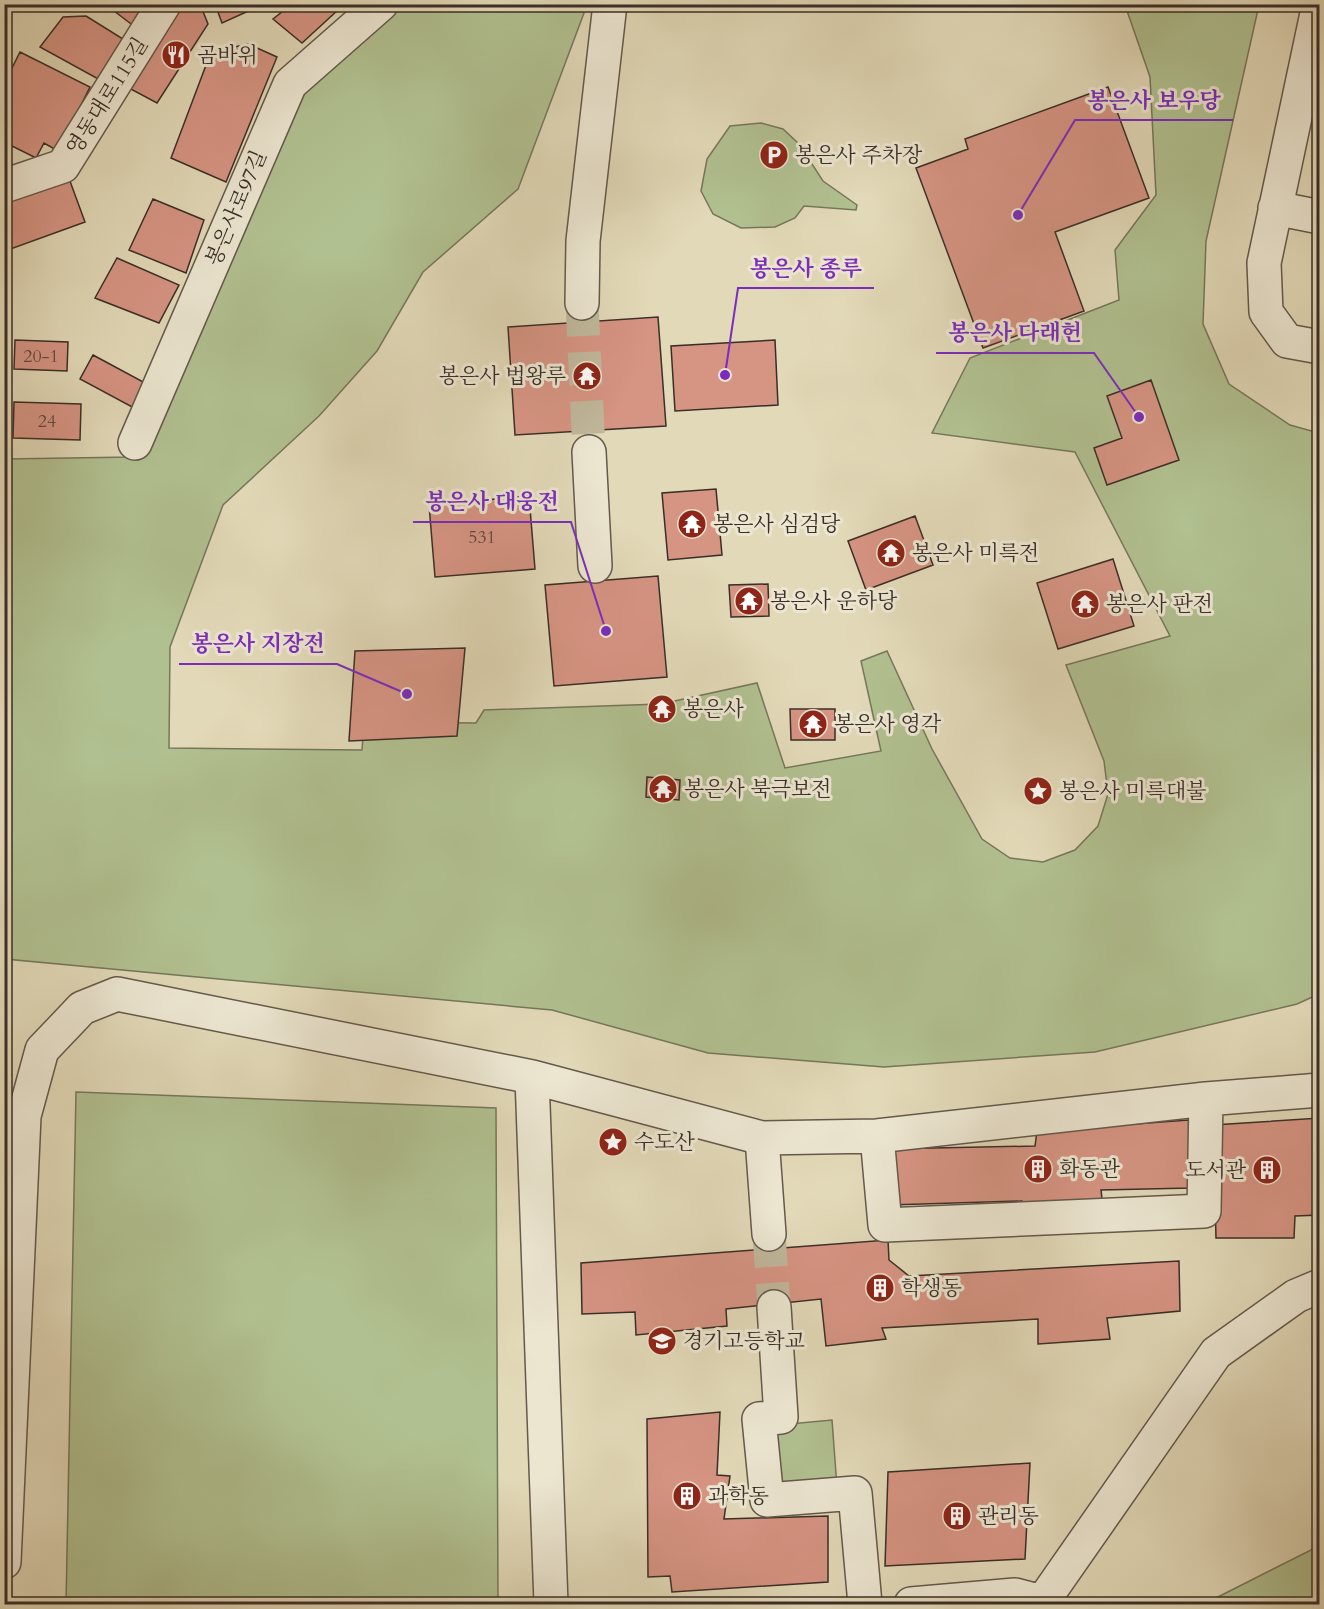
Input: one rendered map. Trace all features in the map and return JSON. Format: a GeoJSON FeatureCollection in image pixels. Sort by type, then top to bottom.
{"type":"FeatureCollection","features":[{"type":"Feature","properties":{"kind":"street","name":"영동대로115길"},"geometry":{"type":"LineString","coordinates":[[4,186],[63,166],[164,4]]}},
{"type":"Feature","properties":{"kind":"street","name":"봉은사로97길"},"geometry":{"type":"LineString","coordinates":[[135,443],[290,84],[381,4]]}},
{"type":"Feature","properties":{"kind":"street"},"geometry":{"type":"LineString","coordinates":[[582,303],[583,241],[610,4]]}},
{"type":"Feature","properties":{"kind":"street"},"geometry":{"type":"LineString","coordinates":[[1319,4],[1264,263],[1266,312],[1287,341],[1320,347]]}},
{"type":"Feature","properties":{"kind":"street"},"geometry":{"type":"LineString","coordinates":[[1275,207],[1320,217]]}},
{"type":"Feature","properties":{"kind":"street"},"geometry":{"type":"LineString","coordinates":[[589,452],[595,566]]}},
{"type":"Feature","properties":{"kind":"street"},"geometry":{"type":"LineString","coordinates":[[4,1562],[24,1116],[42,1050],[82,1008],[117,994],[532,1077],[762,1138],[877,1136],[1206,1099],[1320,1090]]}},
{"type":"Feature","properties":{"kind":"street"},"geometry":{"type":"LineString","coordinates":[[532,1077],[551,1605]]}},
{"type":"Feature","properties":{"kind":"street"},"geometry":{"type":"LineString","coordinates":[[877,1136],[885,1225],[1204,1211],[1206,1099]]}},
{"type":"Feature","properties":{"kind":"street"},"geometry":{"type":"LineString","coordinates":[[762,1138],[769,1234]]}},
{"type":"Feature","properties":{"kind":"street"},"geometry":{"type":"LineString","coordinates":[[911,1605],[1015,1595],[1042,1603],[1216,1353],[1296,1296],[1320,1286]]}},
{"type":"Feature","properties":{"kind":"street"},"geometry":{"type":"LineString","coordinates":[[774,1307],[781,1417],[759,1419],[767,1500],[855,1493],[865,1605]]}},
{"type":"Feature","properties":{"kind":"green space"},"geometry":{"type":"Polygon","coordinates":[[[389,5],[587,5],[518,189],[423,272],[377,351],[319,416],[223,505],[170,647],[169,748],[362,750],[364,722],[476,723],[484,710],[661,704],[757,683],[785,768],[881,751],[861,661],[887,651],[932,749],[982,839],[1010,858],[1043,862],[1075,850],[1098,826],[1108,794],[1104,761],[1066,665],[1170,636],[1075,452],[932,433],[970,358],[1119,300],[1115,250],[1156,195],[1150,77],[1125,5],[1259,5],[1206,241],[1203,324],[1229,384],[1290,425],[1319,433],[1319,994],[1297,1004],[1095,1052],[884,1067],[708,1053],[552,1010],[5,959],[4,459],[132,457],[317,63],[389,5]]]}},
{"type":"Feature","properties":{"kind":"green space"},"geometry":{"type":"Polygon","coordinates":[[[761,123],[783,129],[799,144],[823,181],[857,205],[856,210],[804,206],[795,218],[775,227],[741,228],[713,214],[701,191],[707,159],[730,126],[761,123]]]}},
{"type":"Feature","properties":{"kind":"green space"},"geometry":{"type":"Polygon","coordinates":[[[76,1092],[496,1108],[498,1604],[66,1604],[76,1092]]]}},
{"type":"Feature","properties":{"kind":"green space"},"geometry":{"type":"Polygon","coordinates":[[[832,1420],[837,1487],[776,1492],[768,1426],[832,1420]]]}},
{"type":"Feature","properties":{"kind":"green space"},"geometry":{"type":"Polygon","coordinates":[[[1319,1546],[1319,1604],[1204,1604],[1319,1546]]]}},
{"type":"Feature","properties":{"kind":"building"},"geometry":{"type":"Polygon","coordinates":[[[11,4],[85,4],[85,6],[11,8],[11,4]]]}},
{"type":"Feature","properties":{"kind":"building"},"geometry":{"type":"Polygon","coordinates":[[[105,4],[148,4],[135,27],[105,4]]]}},
{"type":"Feature","properties":{"kind":"building"},"geometry":{"type":"Polygon","coordinates":[[[183,4],[200,4],[208,24],[157,103],[127,87],[183,4]]]}},
{"type":"Feature","properties":{"kind":"building"},"geometry":{"type":"Polygon","coordinates":[[[215,4],[264,4],[222,23],[215,4]]]}},
{"type":"Feature","properties":{"kind":"building"},"geometry":{"type":"Polygon","coordinates":[[[292,4],[333,4],[339,9],[302,43],[273,19],[292,4]]]}},
{"type":"Feature","properties":{"kind":"building"},"geometry":{"type":"Polygon","coordinates":[[[86,16],[123,39],[100,80],[40,47],[63,17],[86,16]]]}},
{"type":"Feature","properties":{"kind":"building"},"geometry":{"type":"Polygon","coordinates":[[[248,44],[277,57],[226,182],[171,158],[211,52],[248,44]]]}},
{"type":"Feature","properties":{"kind":"building"},"geometry":{"type":"Polygon","coordinates":[[[20,52],[90,87],[58,151],[44,143],[36,158],[4,142],[4,123],[10,111],[4,105],[4,84],[20,52]]]}},
{"type":"Feature","properties":{"kind":"building"},"geometry":{"type":"Polygon","coordinates":[[[1108,87],[1149,198],[1055,232],[1084,311],[983,348],[916,168],[968,149],[965,139],[1108,87]]]}},
{"type":"Feature","properties":{"kind":"building"},"geometry":{"type":"Polygon","coordinates":[[[67,173],[85,222],[5,251],[4,194],[67,173]]]}},
{"type":"Feature","properties":{"kind":"building"},"geometry":{"type":"Polygon","coordinates":[[[153,199],[204,220],[186,273],[129,250],[153,199]]]}},
{"type":"Feature","properties":{"kind":"building"},"geometry":{"type":"Polygon","coordinates":[[[117,258],[179,285],[159,323],[95,298],[117,258]]]}},
{"type":"Feature","properties":{"kind":"building","name":"봉은사 법왕루"},"geometry":{"type":"Polygon","coordinates":[[[658,317],[666,426],[515,435],[508,327],[658,317]]]}},
{"type":"Feature","properties":{"kind":"building"},"geometry":{"type":"Polygon","coordinates":[[[15,340],[68,342],[67,371],[14,369],[15,340]]]}},
{"type":"Feature","properties":{"kind":"building"},"geometry":{"type":"Polygon","coordinates":[[[775,340],[778,405],[675,411],[671,346],[775,340]]]}},
{"type":"Feature","properties":{"kind":"building"},"geometry":{"type":"Polygon","coordinates":[[[93,355],[147,384],[134,408],[80,379],[93,355]]]}},
{"type":"Feature","properties":{"kind":"building"},"geometry":{"type":"Polygon","coordinates":[[[1151,380],[1179,460],[1107,485],[1094,448],[1122,438],[1107,396],[1151,380]]]}},
{"type":"Feature","properties":{"kind":"building"},"geometry":{"type":"Polygon","coordinates":[[[14,402],[81,404],[80,440],[13,438],[14,402]]]}},
{"type":"Feature","properties":{"kind":"building","name":"봉은사 심검당"},"geometry":{"type":"Polygon","coordinates":[[[716,489],[722,555],[668,560],[662,493],[716,489]]]}},
{"type":"Feature","properties":{"kind":"building"},"geometry":{"type":"Polygon","coordinates":[[[529,496],[535,569],[435,577],[429,505],[529,496]]]}},
{"type":"Feature","properties":{"kind":"building","name":"봉은사 미륵전"},"geometry":{"type":"Polygon","coordinates":[[[915,516],[933,565],[866,590],[848,541],[915,516]]]}},
{"type":"Feature","properties":{"kind":"building","name":"봉은사 판전"},"geometry":{"type":"Polygon","coordinates":[[[1113,559],[1134,626],[1058,649],[1037,583],[1113,559]]]}},
{"type":"Feature","properties":{"kind":"building"},"geometry":{"type":"Polygon","coordinates":[[[658,576],[667,677],[554,686],[545,585],[658,576]]]}},
{"type":"Feature","properties":{"kind":"building","name":"봉은사 운하당"},"geometry":{"type":"Polygon","coordinates":[[[768,584],[769,616],[731,617],[729,585],[768,584]]]}},
{"type":"Feature","properties":{"kind":"building"},"geometry":{"type":"Polygon","coordinates":[[[465,648],[457,736],[349,741],[355,651],[465,648]]]}},
{"type":"Feature","properties":{"kind":"building","name":"봉은사 영각"},"geometry":{"type":"Polygon","coordinates":[[[790,709],[835,709],[835,740],[791,740],[790,709]]]}},
{"type":"Feature","properties":{"kind":"building","name":"봉은사 북극보전"},"geometry":{"type":"Polygon","coordinates":[[[647,777],[680,780],[679,800],[646,797],[647,777]]]}},
{"type":"Feature","properties":{"kind":"building","name":"도서관"},"geometry":{"type":"Polygon","coordinates":[[[1320,1118],[1320,1215],[1295,1216],[1294,1238],[1216,1238],[1213,1125],[1320,1118]]]}},
{"type":"Feature","properties":{"kind":"building","name":"화동관"},"geometry":{"type":"Polygon","coordinates":[[[1189,1120],[1191,1188],[1101,1190],[1103,1207],[1037,1212],[1022,1201],[890,1205],[884,1149],[1035,1146],[1037,1131],[1189,1120]]]}},
{"type":"Feature","properties":{"kind":"building","name":"학생동"},"geometry":{"type":"Polygon","coordinates":[[[888,1240],[889,1260],[909,1276],[1179,1261],[1180,1311],[1107,1318],[1110,1339],[1038,1344],[1038,1319],[882,1328],[886,1339],[826,1346],[821,1299],[726,1309],[727,1326],[636,1335],[635,1312],[582,1314],[581,1263],[888,1240]]]}},
{"type":"Feature","properties":{"kind":"building","name":"과학동"},"geometry":{"type":"Polygon","coordinates":[[[720,1412],[717,1475],[730,1476],[724,1519],[828,1516],[828,1582],[672,1592],[670,1576],[648,1577],[647,1419],[720,1412]]]}},
{"type":"Feature","properties":{"kind":"building","name":"관리동"},"geometry":{"type":"Polygon","coordinates":[[[1030,1463],[1025,1559],[885,1566],[888,1472],[1030,1463]]]}},
{"type":"Feature","properties":{"kind":"tunnel"},"geometry":{"type":"LineString","coordinates":[[582,303],[589,452]]}},
{"type":"Feature","properties":{"kind":"tunnel"},"geometry":{"type":"LineString","coordinates":[[769,1234],[774,1307]]}},
{"type":"Feature","properties":{"kind":"place","name":"곰바위"},"geometry":{"type":"Point","coordinates":[176,55]}},
{"type":"Feature","properties":{"kind":"place","name":"봉은사 주차장"},"geometry":{"type":"Point","coordinates":[774,155]}},
{"type":"Feature","properties":{"kind":"place","name":"봉은사 보우당"},"geometry":{"type":"Point","coordinates":[1018,215]}},
{"type":"Feature","properties":{"kind":"place","name":"봉은사 종루"},"geometry":{"type":"Point","coordinates":[725,375]}},
{"type":"Feature","properties":{"kind":"place","name":"봉은사 법왕루"},"geometry":{"type":"Point","coordinates":[587,376]}},
{"type":"Feature","properties":{"kind":"place","name":"봉은사 다래헌"},"geometry":{"type":"Point","coordinates":[1139,417]}},
{"type":"Feature","properties":{"kind":"place","name":"봉은사 심검당"},"geometry":{"type":"Point","coordinates":[692,524]}},
{"type":"Feature","properties":{"kind":"place","name":"봉은사 미륵전"},"geometry":{"type":"Point","coordinates":[891,553]}},
{"type":"Feature","properties":{"kind":"place","name":"봉은사 운하당"},"geometry":{"type":"Point","coordinates":[749,601]}},
{"type":"Feature","properties":{"kind":"place","name":"봉은사 판전"},"geometry":{"type":"Point","coordinates":[1085,604]}},
{"type":"Feature","properties":{"kind":"place","name":"봉은사 대웅전"},"geometry":{"type":"Point","coordinates":[606,631]}},
{"type":"Feature","properties":{"kind":"place","name":"봉은사 지장전"},"geometry":{"type":"Point","coordinates":[407,694]}},
{"type":"Feature","properties":{"kind":"place","name":"봉은사"},"geometry":{"type":"Point","coordinates":[662,709]}},
{"type":"Feature","properties":{"kind":"place","name":"봉은사 영각"},"geometry":{"type":"Point","coordinates":[813,724]}},
{"type":"Feature","properties":{"kind":"place","name":"봉은사 북극보전"},"geometry":{"type":"Point","coordinates":[663,789]}},
{"type":"Feature","properties":{"kind":"place","name":"봉은사 미륵대불"},"geometry":{"type":"Point","coordinates":[1038,791]}},
{"type":"Feature","properties":{"kind":"place","name":"수도산"},"geometry":{"type":"Point","coordinates":[613,1142]}},
{"type":"Feature","properties":{"kind":"place","name":"화동관"},"geometry":{"type":"Point","coordinates":[1038,1169]}},
{"type":"Feature","properties":{"kind":"place","name":"도서관"},"geometry":{"type":"Point","coordinates":[1267,1170]}},
{"type":"Feature","properties":{"kind":"place","name":"학생동"},"geometry":{"type":"Point","coordinates":[880,1288]}},
{"type":"Feature","properties":{"kind":"place","name":"경기고등학교"},"geometry":{"type":"Point","coordinates":[662,1341]}},
{"type":"Feature","properties":{"kind":"place","name":"과학동"},"geometry":{"type":"Point","coordinates":[687,1496]}},
{"type":"Feature","properties":{"kind":"place","name":"관리동"},"geometry":{"type":"Point","coordinates":[957,1516]}}]}
